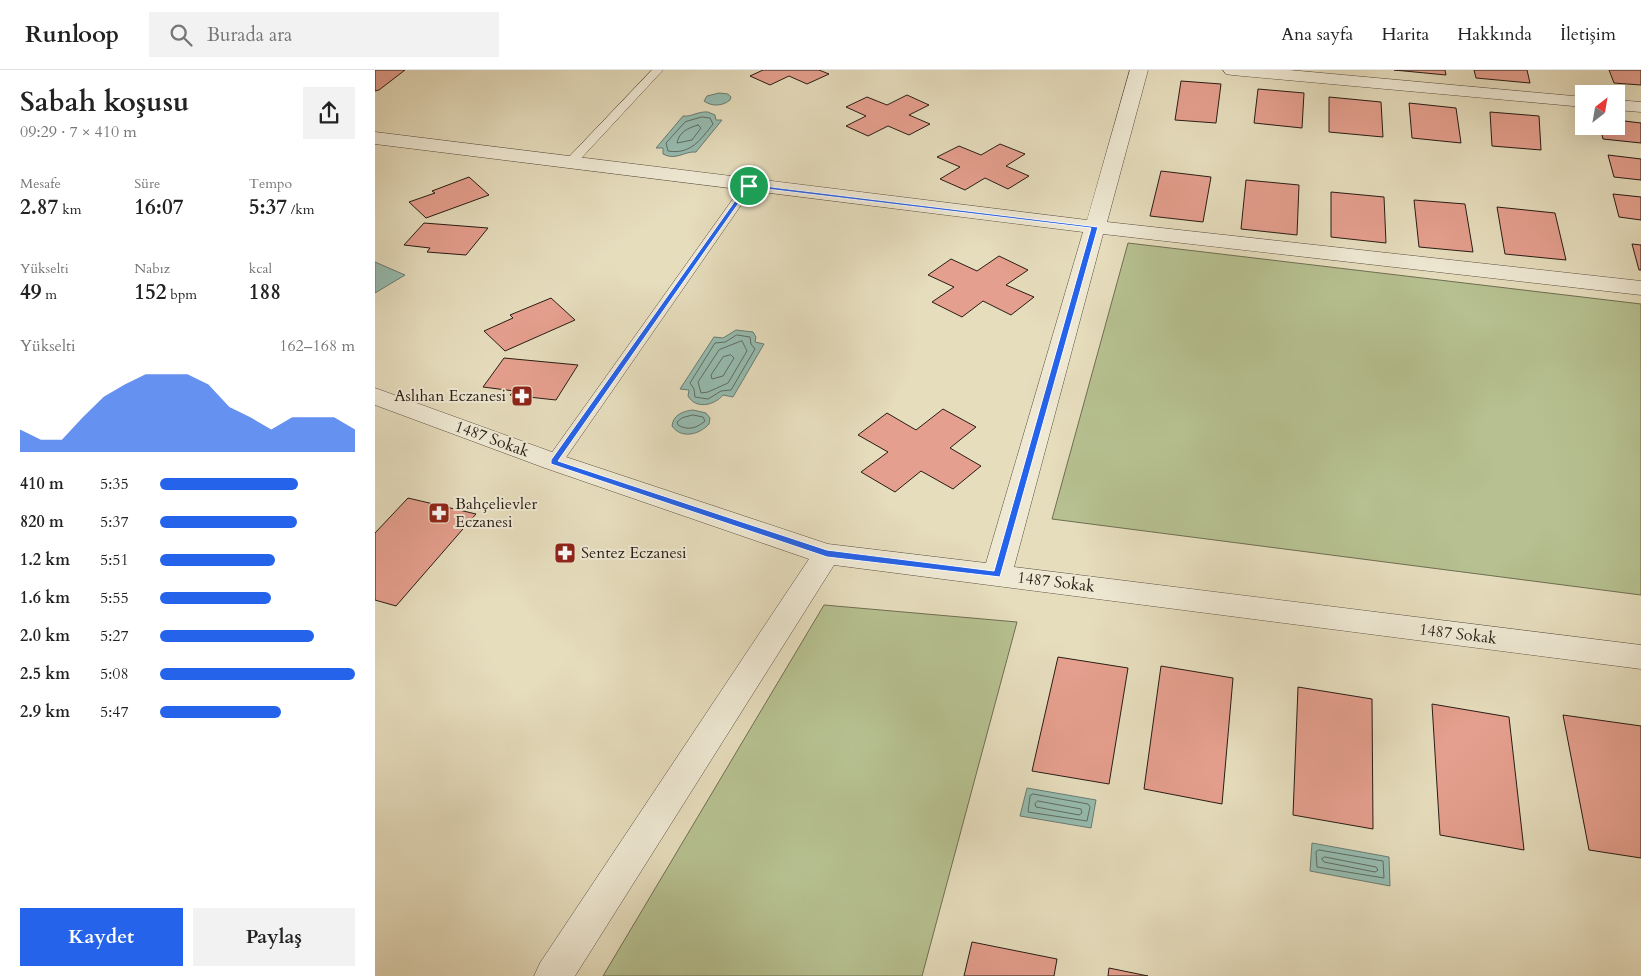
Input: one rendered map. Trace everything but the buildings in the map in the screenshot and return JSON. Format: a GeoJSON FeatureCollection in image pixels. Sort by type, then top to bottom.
{"type":"FeatureCollection","features":[{"type":"Feature","properties":{"kind":"street"},"geometry":{"type":"LineString","coordinates":[[997,575],[1139,70]]}},
{"type":"Feature","properties":{"kind":"street"},"geometry":{"type":"LineString","coordinates":[[1232,70],[1575,101]]}},
{"type":"Feature","properties":{"kind":"street"},"geometry":{"type":"LineString","coordinates":[[1625,106],[1641,107]]}},
{"type":"Feature","properties":{"kind":"street"},"geometry":{"type":"LineString","coordinates":[[375,138],[749,186],[1095,227],[1641,288]]}},
{"type":"Feature","properties":{"kind":"street","name":"1487 Sokak"},"geometry":{"type":"LineString","coordinates":[[375,396],[554,462],[827,554],[1641,657]]}},
{"type":"Feature","properties":{"kind":"street"},"geometry":{"type":"LineString","coordinates":[[553,976],[827,554]]}},
{"type":"Feature","properties":{"kind":"lane"},"geometry":{"type":"LineString","coordinates":[[570,163],[658,70]]}},
{"type":"Feature","properties":{"kind":"lane"},"geometry":{"type":"LineString","coordinates":[[554,462],[749,186]]}},
{"type":"Feature","properties":{"kind":"green space"},"geometry":{"type":"Polygon","coordinates":[[[1128,243],[1641,304],[1641,595],[1052,519],[1128,243]]]}},
{"type":"Feature","properties":{"kind":"green space"},"geometry":{"type":"Polygon","coordinates":[[[824,605],[1017,622],[922,976],[603,976],[824,605]]]}},
{"type":"Feature","properties":{"kind":"water"},"geometry":{"type":"Polygon","coordinates":[[[719,93],[728,94],[731,97],[730,100],[724,104],[717,105],[704,101],[707,96],[719,93]]]}},
{"type":"Feature","properties":{"kind":"water"},"geometry":{"type":"Polygon","coordinates":[[[708,112],[715,115],[716,120],[722,120],[696,152],[668,156],[663,154],[663,148],[656,148],[683,116],[708,112]]]}},
{"type":"Feature","properties":{"kind":"water"},"geometry":{"type":"Polygon","coordinates":[[[375,262],[405,275],[375,293],[375,262]]]}},
{"type":"Feature","properties":{"kind":"water"},"geometry":{"type":"Polygon","coordinates":[[[736,330],[753,332],[756,337],[755,342],[764,344],[733,397],[723,395],[711,403],[696,403],[688,396],[689,390],[680,389],[714,337],[723,338],[736,330]]]}},
{"type":"Feature","properties":{"kind":"water"},"geometry":{"type":"Polygon","coordinates":[[[693,410],[706,413],[710,418],[709,424],[695,433],[680,433],[672,426],[674,419],[686,411],[693,410]]]}},
{"type":"Feature","properties":{"kind":"water"},"geometry":{"type":"Polygon","coordinates":[[[1027,788],[1096,800],[1091,828],[1020,816],[1027,788]]]}},
{"type":"Feature","properties":{"kind":"water"},"geometry":{"type":"Polygon","coordinates":[[[1312,843],[1389,857],[1390,886],[1310,871],[1312,843]]]}},
{"type":"Feature","properties":{"kind":"place","name":"Aslıhan Eczanesi"},"geometry":{"type":"Point","coordinates":[522,396]}},
{"type":"Feature","properties":{"kind":"place","name":"Bahçelievler Eczanesi"},"geometry":{"type":"Point","coordinates":[439,513]}},
{"type":"Feature","properties":{"kind":"place","name":"Sentez Eczanesi"},"geometry":{"type":"Point","coordinates":[565,553]}},
{"type":"Feature","properties":{"kind":"route"},"geometry":{"type":"LineString","coordinates":[[749,186],[1095,227],[997,575],[827,554],[554,462],[749,186]]}}]}
